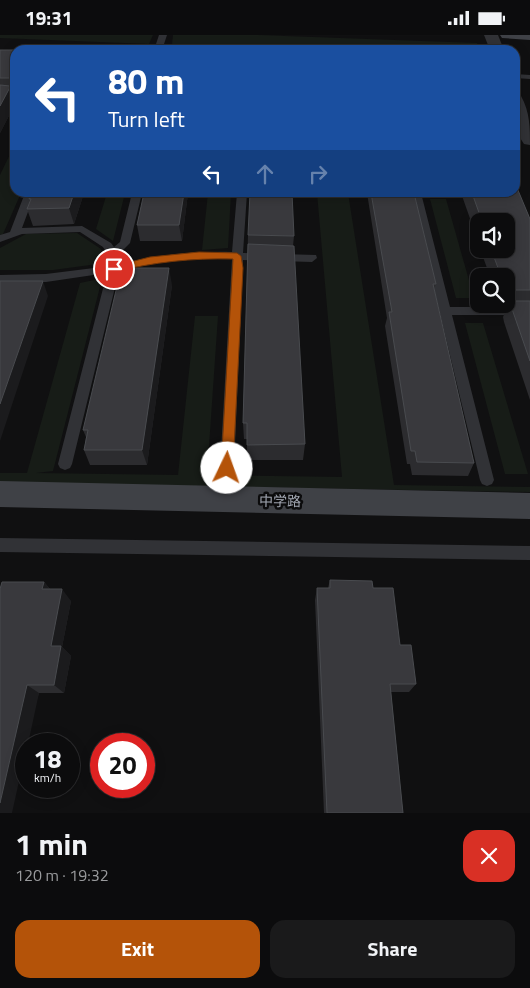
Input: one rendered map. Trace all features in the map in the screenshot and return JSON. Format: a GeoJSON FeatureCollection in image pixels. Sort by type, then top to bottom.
{"type":"FeatureCollection","features":[{"type":"Feature","properties":{"kind":"street"},"geometry":{"type":"LineString","coordinates":[[507,35],[530,36]]}},
{"type":"Feature","properties":{"kind":"street"},"geometry":{"type":"LineString","coordinates":[[520,113],[530,140]]}},
{"type":"Feature","properties":{"kind":"street","name":"中学路"},"geometry":{"type":"LineString","coordinates":[[0,494],[530,506]]}},
{"type":"Feature","properties":{"kind":"lane"},"geometry":{"type":"LineString","coordinates":[[14,234],[28,197]]}},
{"type":"Feature","properties":{"kind":"lane"},"geometry":{"type":"LineString","coordinates":[[112,254],[125,243],[136,197]]}},
{"type":"Feature","properties":{"kind":"lane"},"geometry":{"type":"LineString","coordinates":[[227,468],[242,197]]}},
{"type":"Feature","properties":{"kind":"lane"},"geometry":{"type":"LineString","coordinates":[[417,197],[487,480]]}},
{"type":"Feature","properties":{"kind":"lane"},"geometry":{"type":"LineString","coordinates":[[0,239],[21,231],[82,229],[107,245],[112,254],[114,269],[65,464]]}},
{"type":"Feature","properties":{"kind":"lane"},"geometry":{"type":"LineString","coordinates":[[0,279],[46,277],[114,269],[150,260],[199,255],[312,258]]}},
{"type":"Feature","properties":{"kind":"lane"},"geometry":{"type":"LineString","coordinates":[[445,311],[530,311]]}},
{"type":"Feature","properties":{"kind":"lane"},"geometry":{"type":"LineString","coordinates":[[0,545],[530,553]]}},
{"type":"Feature","properties":{"kind":"shaded area"},"geometry":{"type":"Polygon","coordinates":[[[0,35],[153,35],[149,44],[0,38],[0,35]]]}},
{"type":"Feature","properties":{"kind":"shaded area"},"geometry":{"type":"Polygon","coordinates":[[[173,35],[258,35],[477,43],[478,45],[200,45],[172,44],[173,35]]]}},
{"type":"Feature","properties":{"kind":"shaded area"},"geometry":{"type":"Polygon","coordinates":[[[10,154],[10,197],[19,197],[3,234],[0,235],[0,175],[10,154]]]}},
{"type":"Feature","properties":{"kind":"shaded area"},"geometry":{"type":"Polygon","coordinates":[[[106,197],[124,197],[113,241],[96,229],[106,197]]]}},
{"type":"Feature","properties":{"kind":"shaded area"},"geometry":{"type":"Polygon","coordinates":[[[208,197],[231,197],[228,248],[202,250],[208,197]]]}},
{"type":"Feature","properties":{"kind":"shaded area"},"geometry":{"type":"Polygon","coordinates":[[[317,197],[349,197],[394,485],[530,487],[530,492],[0,483],[0,473],[27,473],[80,283],[99,279],[101,283],[53,471],[36,473],[178,475],[195,316],[218,316],[207,475],[342,477],[317,197]]]}},
{"type":"Feature","properties":{"kind":"shaded area"},"geometry":{"type":"Polygon","coordinates":[[[430,199],[446,199],[470,284],[470,298],[456,298],[430,199]]]}},
{"type":"Feature","properties":{"kind":"shaded area"},"geometry":{"type":"Polygon","coordinates":[[[77,233],[101,249],[105,263],[53,270],[0,270],[0,248],[26,234],[77,233]]]}},
{"type":"Feature","properties":{"kind":"shaded area"},"geometry":{"type":"Polygon","coordinates":[[[465,323],[483,323],[528,474],[505,474],[465,323]]]}},
{"type":"Feature","properties":{"kind":"building"},"geometry":{"type":"Polygon","coordinates":[[[0,50],[10,50],[10,78],[0,78],[0,50]]]}},
{"type":"Feature","properties":{"kind":"building"},"geometry":{"type":"Polygon","coordinates":[[[0,85],[10,87],[0,106],[0,85]]]}},
{"type":"Feature","properties":{"kind":"building"},"geometry":{"type":"Polygon","coordinates":[[[520,195],[530,219],[530,290],[515,290],[515,268],[498,268],[494,258],[515,258],[515,213],[479,213],[473,197],[520,197],[520,195]]]}},
{"type":"Feature","properties":{"kind":"building"},"geometry":{"type":"Polygon","coordinates":[[[30,197],[73,197],[69,208],[27,209],[31,199],[29,199],[30,197]]]}},
{"type":"Feature","properties":{"kind":"building"},"geometry":{"type":"Polygon","coordinates":[[[143,197],[183,197],[179,225],[137,225],[143,197]]]}},
{"type":"Feature","properties":{"kind":"building"},"geometry":{"type":"Polygon","coordinates":[[[250,197],[292,197],[294,236],[248,235],[250,197]]]}},
{"type":"Feature","properties":{"kind":"building"},"geometry":{"type":"Polygon","coordinates":[[[372,197],[415,197],[436,284],[433,284],[474,463],[417,462],[415,451],[411,451],[389,312],[392,312],[372,197]]]}},
{"type":"Feature","properties":{"kind":"building"},"geometry":{"type":"Polygon","coordinates":[[[248,244],[294,246],[305,444],[247,445],[247,423],[243,423],[248,244]]]}},
{"type":"Feature","properties":{"kind":"building"},"geometry":{"type":"Polygon","coordinates":[[[127,268],[169,268],[142,450],[84,450],[88,430],[83,430],[118,282],[124,282],[127,268]]]}},
{"type":"Feature","properties":{"kind":"building"},"geometry":{"type":"Polygon","coordinates":[[[0,281],[43,281],[0,404],[0,281]]]}},
{"type":"Feature","properties":{"kind":"building"},"geometry":{"type":"Polygon","coordinates":[[[515,301],[530,301],[530,361],[513,313],[515,313],[515,301]]]}},
{"type":"Feature","properties":{"kind":"building"},"geometry":{"type":"Polygon","coordinates":[[[330,580],[372,581],[373,588],[393,588],[400,645],[411,645],[416,684],[390,684],[403,813],[327,813],[317,588],[330,588],[330,580]]]}},
{"type":"Feature","properties":{"kind":"building"},"geometry":{"type":"Polygon","coordinates":[[[2,582],[44,582],[42,589],[62,589],[51,646],[61,646],[54,685],[27,685],[0,803],[0,589],[2,582]]]}},
{"type":"Feature","properties":{"kind":"route"},"geometry":{"type":"LineString","coordinates":[[114,269],[150,260],[199,255],[237,256],[238,268],[227,468]]}}]}
